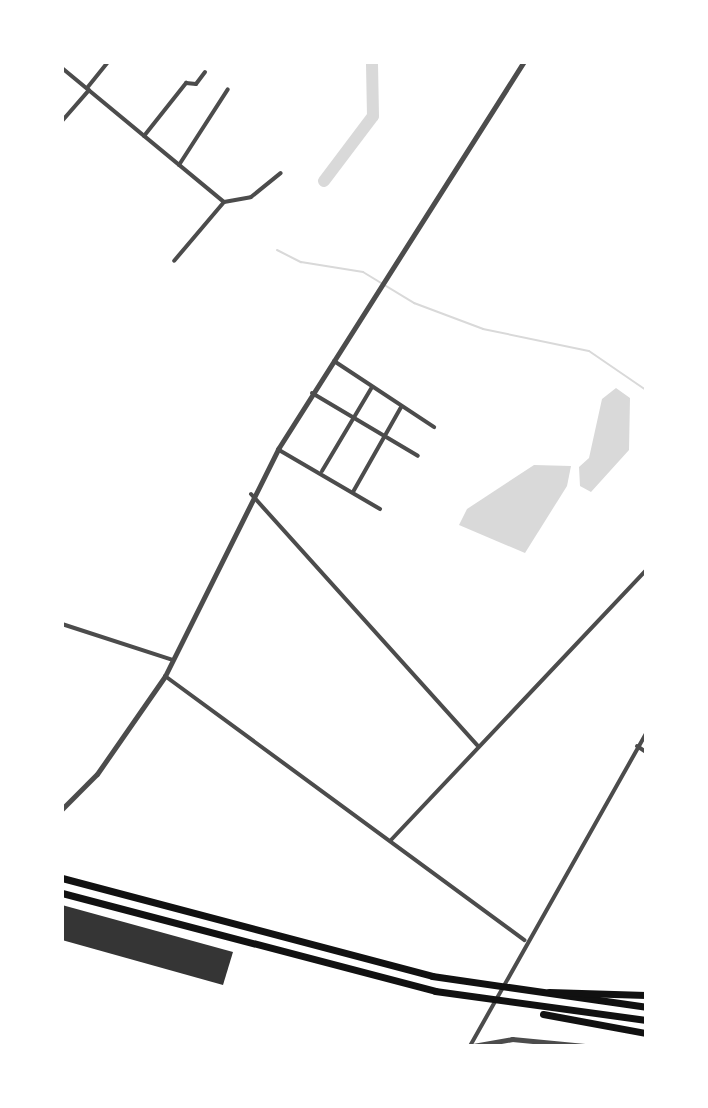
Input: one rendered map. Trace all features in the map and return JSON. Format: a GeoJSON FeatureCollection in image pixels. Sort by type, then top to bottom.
{"type":"FeatureCollection","features":[{"type":"Feature","properties":{"kind":"highway"},"geometry":{"type":"LineString","coordinates":[[62,878],[353,958],[511,991],[646,1007]]}},
{"type":"Feature","properties":{"kind":"highway"},"geometry":{"type":"LineString","coordinates":[[62,893],[323,964],[646,1033]]}},
{"type":"Feature","properties":{"kind":"highway"},"geometry":{"type":"LineString","coordinates":[[511,991],[646,995]]}},
{"type":"Feature","properties":{"kind":"highway"},"geometry":{"type":"LineString","coordinates":[[525,1008],[646,1020]]}},
{"type":"Feature","properties":{"kind":"street"},"geometry":{"type":"LineString","coordinates":[[62,121],[108,62]]}},
{"type":"Feature","properties":{"kind":"street"},"geometry":{"type":"LineString","coordinates":[[62,809],[97,774],[165,676],[190,617],[251,494],[524,62]]}},
{"type":"Feature","properties":{"kind":"street"},"geometry":{"type":"LineString","coordinates":[[62,68],[224,202]]}},
{"type":"Feature","properties":{"kind":"street"},"geometry":{"type":"LineString","coordinates":[[144,136],[186,83],[196,84],[205,72]]}},
{"type":"Feature","properties":{"kind":"street"},"geometry":{"type":"LineString","coordinates":[[179,165],[228,89]]}},
{"type":"Feature","properties":{"kind":"street"},"geometry":{"type":"LineString","coordinates":[[174,261],[224,202],[251,197],[281,173]]}},
{"type":"Feature","properties":{"kind":"street"},"geometry":{"type":"LineString","coordinates":[[334,361],[434,427]]}},
{"type":"Feature","properties":{"kind":"street"},"geometry":{"type":"LineString","coordinates":[[322,472],[372,387]]}},
{"type":"Feature","properties":{"kind":"street"},"geometry":{"type":"LineString","coordinates":[[312,393],[418,456]]}},
{"type":"Feature","properties":{"kind":"street"},"geometry":{"type":"LineString","coordinates":[[353,492],[402,406]]}},
{"type":"Feature","properties":{"kind":"street"},"geometry":{"type":"LineString","coordinates":[[278,449],[322,472],[380,509]]}},
{"type":"Feature","properties":{"kind":"street"},"geometry":{"type":"LineString","coordinates":[[251,494],[477,745]]}},
{"type":"Feature","properties":{"kind":"street"},"geometry":{"type":"LineString","coordinates":[[391,840],[477,745],[646,570]]}},
{"type":"Feature","properties":{"kind":"street"},"geometry":{"type":"LineString","coordinates":[[62,624],[173,660]]}},
{"type":"Feature","properties":{"kind":"street"},"geometry":{"type":"LineString","coordinates":[[165,676],[525,940]]}},
{"type":"Feature","properties":{"kind":"street"},"geometry":{"type":"LineString","coordinates":[[472,1046],[525,940],[646,734]]}},
{"type":"Feature","properties":{"kind":"street"},"geometry":{"type":"LineString","coordinates":[[637,746],[646,752]]}},
{"type":"Feature","properties":{"kind":"street"},"geometry":{"type":"LineString","coordinates":[[472,1046],[512,1039],[585,1046]]}},
{"type":"Feature","properties":{"kind":"shaded area"},"geometry":{"type":"Polygon","coordinates":[[[616,388],[630,398],[629,450],[591,492],[580,486],[579,467],[589,458],[602,399],[616,388]]]}},
{"type":"Feature","properties":{"kind":"shaded area"},"geometry":{"type":"Polygon","coordinates":[[[534,465],[571,466],[567,486],[525,553],[459,525],[467,509],[534,465]]]}},
{"type":"Feature","properties":{"kind":"building"},"geometry":{"type":"Polygon","coordinates":[[[62,905],[233,952],[223,985],[62,940],[62,905]]]}},
{"type":"Feature","properties":{"kind":"waterway"},"geometry":{"type":"LineString","coordinates":[[324,181],[373,116],[372,62]]}},
{"type":"Feature","properties":{"kind":"waterway"},"geometry":{"type":"LineString","coordinates":[[277,250],[301,262],[363,272],[414,303],[483,329],[589,351],[646,390]]}}]}
